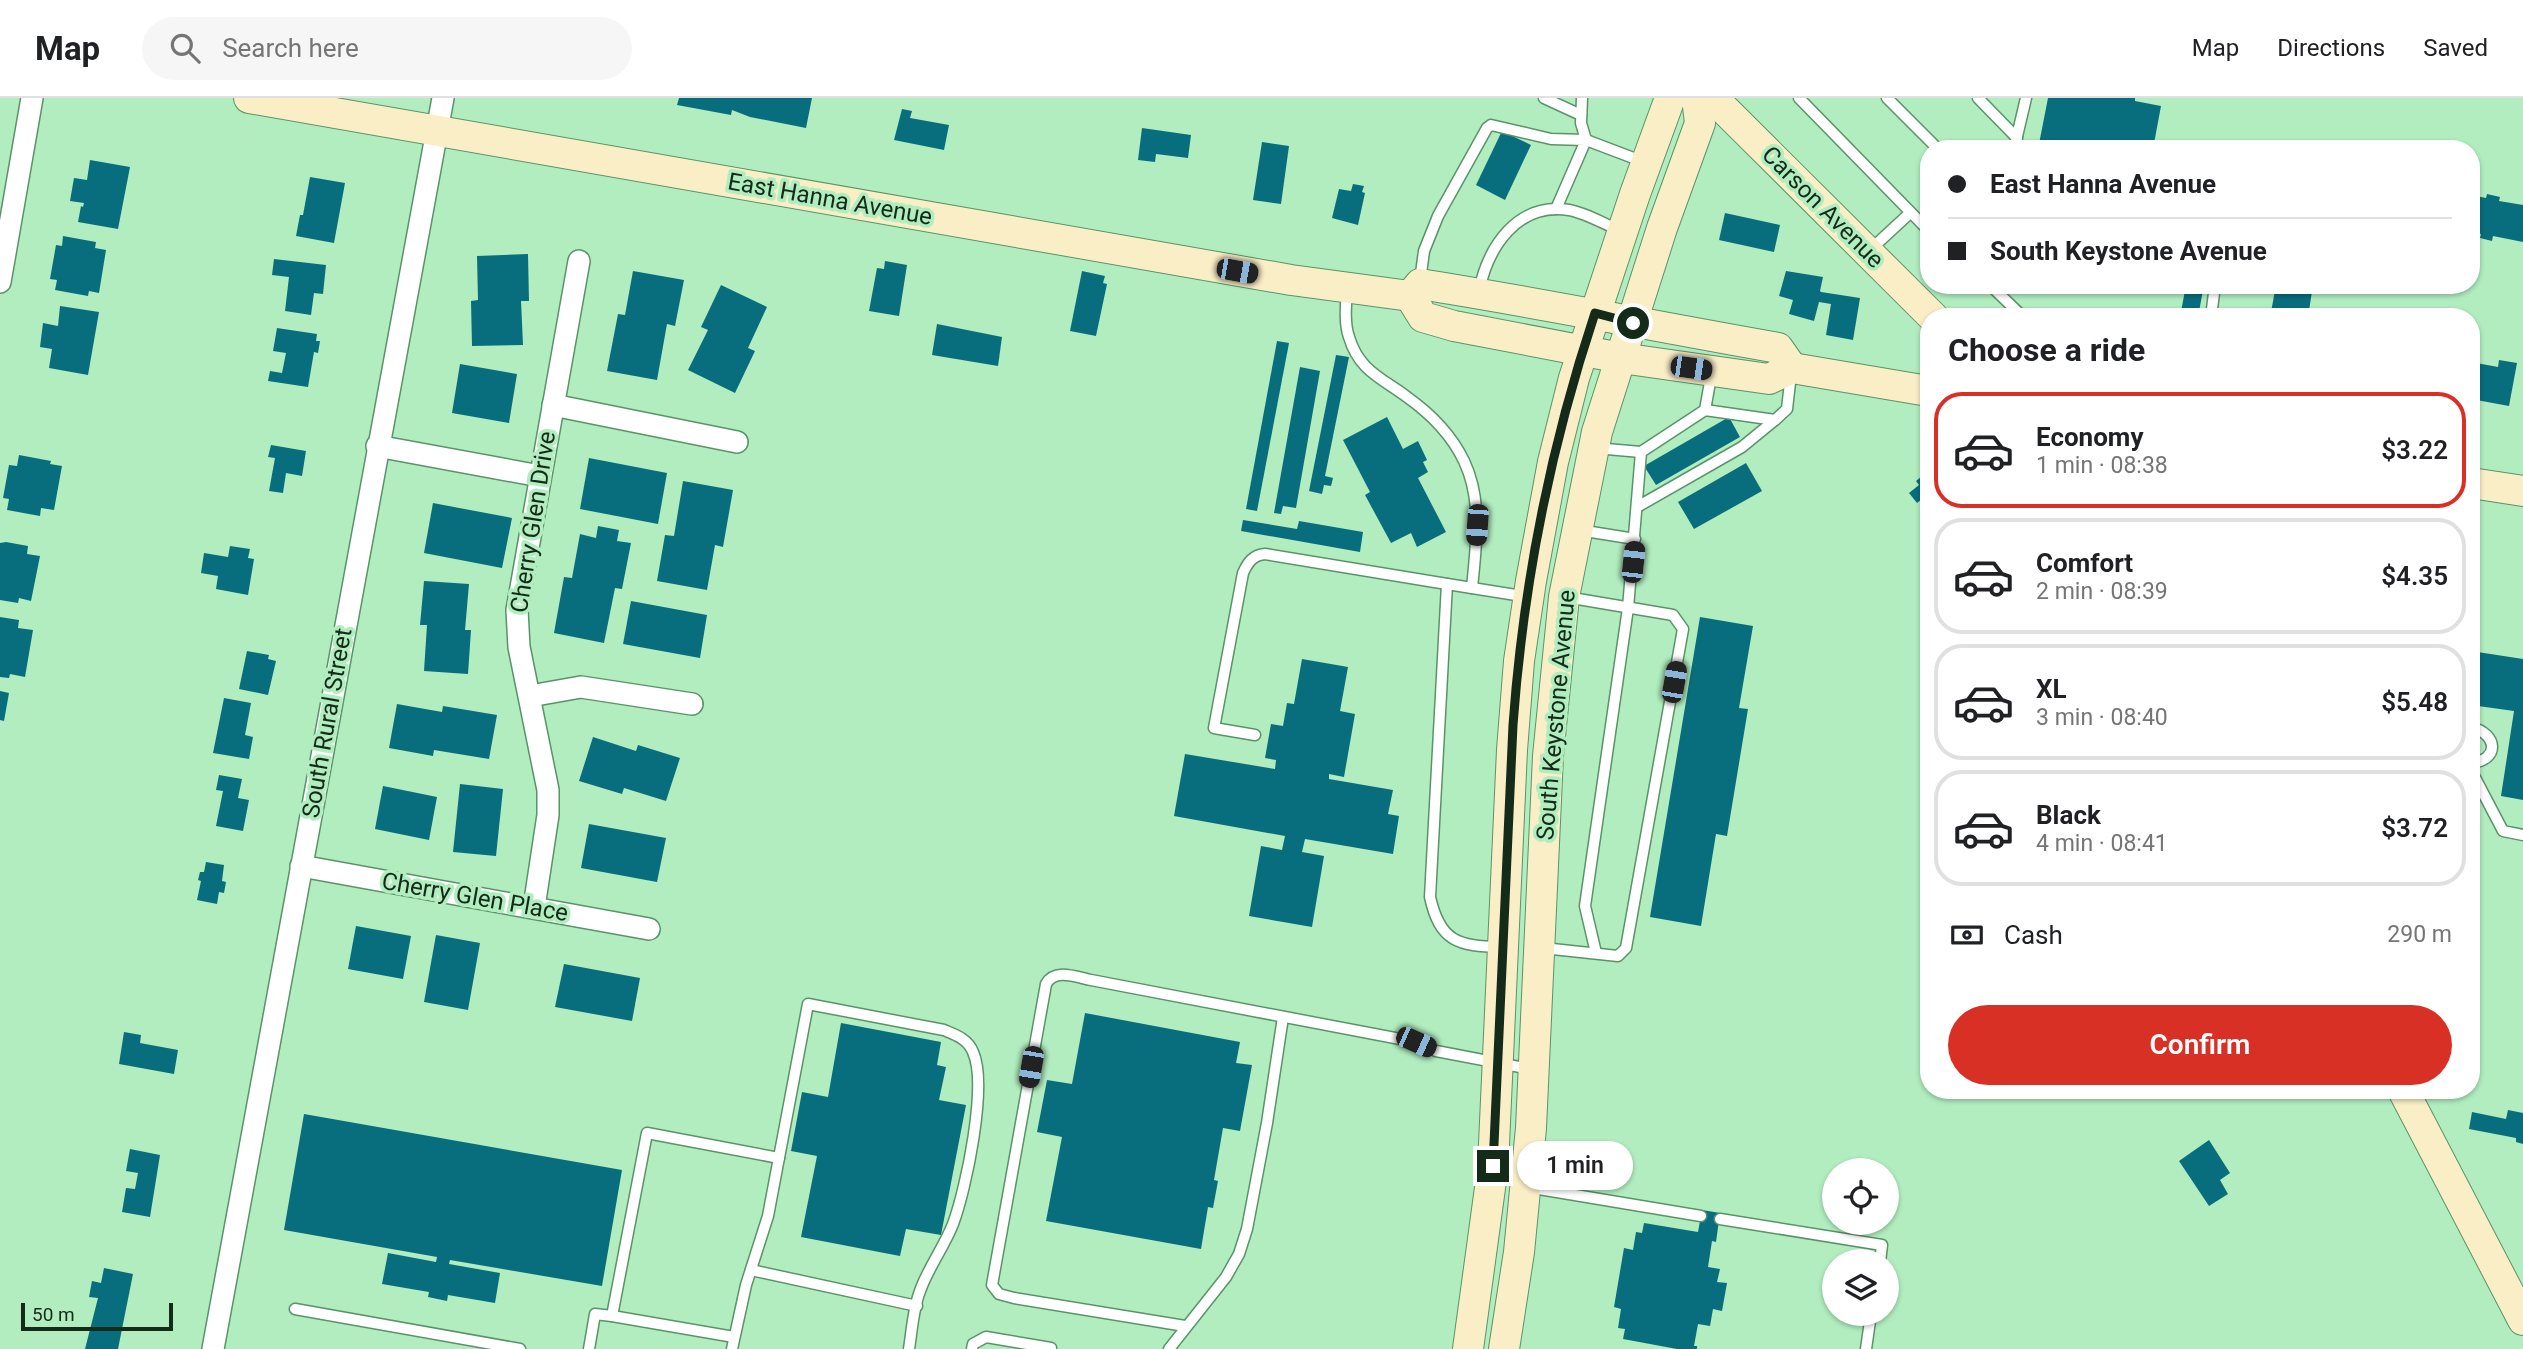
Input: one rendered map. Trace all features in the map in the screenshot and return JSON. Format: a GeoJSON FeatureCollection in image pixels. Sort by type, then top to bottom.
{"type":"FeatureCollection","features":[{"type":"Feature","properties":{"kind":"main road","name":"East Hanna Avenue"},"geometry":{"type":"LineString","coordinates":[[249,98],[1278,278],[1347,287],[1479,294],[1595,313],[1633,323],[1778,348],[1791,368]]}},
{"type":"Feature","properties":{"kind":"main road","name":"South Keystone Avenue"},"geometry":{"type":"LineString","coordinates":[[1468,1349],[1493,1166],[1515,700],[1529,597],[1553,462],[1583,349],[1670,98]]}},
{"type":"Feature","properties":{"kind":"main road","name":"South Keystone Avenue"},"geometry":{"type":"LineString","coordinates":[[1504,1349],[1526,1187],[1548,756],[1564,597],[1606,398],[1700,123],[1698,98]]}},
{"type":"Feature","properties":{"kind":"main road","name":"Carson Avenue"},"geometry":{"type":"LineString","coordinates":[[1713,98],[1924,308]]}},
{"type":"Feature","properties":{"kind":"main road"},"geometry":{"type":"LineString","coordinates":[[1415,290],[1423,317],[1454,326],[1621,358],[1769,379],[1791,368],[1920,390]]}},
{"type":"Feature","properties":{"kind":"main road"},"geometry":{"type":"LineString","coordinates":[[2480,484],[2523,491]]}},
{"type":"Feature","properties":{"kind":"main road"},"geometry":{"type":"LineString","coordinates":[[1504,947],[1540,947]]}},
{"type":"Feature","properties":{"kind":"main road"},"geometry":{"type":"LineString","coordinates":[[2408,1099],[2523,1321]]}},
{"type":"Feature","properties":{"kind":"street"},"geometry":{"type":"LineString","coordinates":[[0,282],[32,98]]}},
{"type":"Feature","properties":{"kind":"street","name":"South Rural Street"},"geometry":{"type":"LineString","coordinates":[[213,1349],[443,98]]}},
{"type":"Feature","properties":{"kind":"street","name":"Cherry Glen Drive"},"geometry":{"type":"LineString","coordinates":[[534,907],[548,804],[546,779],[516,620],[579,261]]}},
{"type":"Feature","properties":{"kind":"street"},"geometry":{"type":"LineString","coordinates":[[553,405],[737,442]]}},
{"type":"Feature","properties":{"kind":"street"},"geometry":{"type":"LineString","coordinates":[[377,446],[540,476]]}},
{"type":"Feature","properties":{"kind":"street"},"geometry":{"type":"LineString","coordinates":[[530,696],[581,687],[692,704]]}},
{"type":"Feature","properties":{"kind":"street","name":"Cherry Glen Place"},"geometry":{"type":"LineString","coordinates":[[301,866],[649,929]]}},
{"type":"Feature","properties":{"kind":"lane"},"geometry":{"type":"LineString","coordinates":[[1544,98],[1581,116]]}},
{"type":"Feature","properties":{"kind":"lane"},"geometry":{"type":"LineString","coordinates":[[1556,209],[1586,140],[1581,116],[1582,98]]}},
{"type":"Feature","properties":{"kind":"lane"},"geometry":{"type":"LineString","coordinates":[[1799,98],[1920,222]]}},
{"type":"Feature","properties":{"kind":"lane"},"geometry":{"type":"LineString","coordinates":[[1887,98],[1929,140]]}},
{"type":"Feature","properties":{"kind":"lane"},"geometry":{"type":"LineString","coordinates":[[1978,98],[2013,140]]}},
{"type":"Feature","properties":{"kind":"lane"},"geometry":{"type":"LineString","coordinates":[[2017,140],[2026,98]]}},
{"type":"Feature","properties":{"kind":"lane"},"geometry":{"type":"LineString","coordinates":[[1415,290],[1424,251],[1438,216],[1487,128],[1497,125],[1551,139],[1586,140],[1646,163]]}},
{"type":"Feature","properties":{"kind":"lane"},"geometry":{"type":"LineString","coordinates":[[1479,294],[1490,254],[1499,237],[1526,218],[1547,209],[1571,210],[1622,231]]}},
{"type":"Feature","properties":{"kind":"lane"},"geometry":{"type":"LineString","coordinates":[[1868,252],[1910,213]]}},
{"type":"Feature","properties":{"kind":"lane"},"geometry":{"type":"LineString","coordinates":[[1347,287],[1348,335],[1357,359],[1376,377],[1406,396],[1442,425],[1464,460],[1474,492],[1477,525],[1472,588]]}},
{"type":"Feature","properties":{"kind":"lane"},"geometry":{"type":"LineString","coordinates":[[1999,294],[2014,308]]}},
{"type":"Feature","properties":{"kind":"lane"},"geometry":{"type":"LineString","coordinates":[[1637,507],[1742,447],[1775,421],[1787,408],[1791,368]]}},
{"type":"Feature","properties":{"kind":"lane"},"geometry":{"type":"LineString","coordinates":[[1705,410],[1713,371]]}},
{"type":"Feature","properties":{"kind":"lane"},"geometry":{"type":"LineString","coordinates":[[1594,448],[1641,452],[1705,410],[1775,421]]}},
{"type":"Feature","properties":{"kind":"lane"},"geometry":{"type":"LineString","coordinates":[[1596,953],[1585,906],[1628,608],[1641,452]]}},
{"type":"Feature","properties":{"kind":"lane"},"geometry":{"type":"LineString","coordinates":[[1577,529],[1635,539]]}},
{"type":"Feature","properties":{"kind":"lane"},"geometry":{"type":"LineString","coordinates":[[1255,735],[1214,728],[1243,573],[1248,562],[1258,555],[1529,597]]}},
{"type":"Feature","properties":{"kind":"lane"},"geometry":{"type":"LineString","coordinates":[[1447,584],[1430,897],[1434,915],[1442,930],[1452,939],[1477,946],[1504,947]]}},
{"type":"Feature","properties":{"kind":"lane"},"geometry":{"type":"LineString","coordinates":[[1540,947],[1618,956],[1626,948],[1683,629],[1673,615],[1564,597]]}},
{"type":"Feature","properties":{"kind":"lane"},"geometry":{"type":"LineString","coordinates":[[2480,730],[2491,738],[2492,748],[2487,757],[2480,761]]}},
{"type":"Feature","properties":{"kind":"lane"},"geometry":{"type":"LineString","coordinates":[[2480,787],[2503,831],[2523,835]]}},
{"type":"Feature","properties":{"kind":"lane"},"geometry":{"type":"LineString","coordinates":[[1185,1326],[1006,1296],[999,1294],[992,1285],[1046,984],[1050,977],[1057,974],[1416,1042],[1437,1051],[1534,1070]]}},
{"type":"Feature","properties":{"kind":"lane"},"geometry":{"type":"LineString","coordinates":[[732,1349],[751,1270],[768,1216],[808,1004],[944,1030],[962,1038],[972,1049],[978,1066],[977,1112],[960,1202],[952,1226],[919,1292],[909,1349]]}},
{"type":"Feature","properties":{"kind":"lane"},"geometry":{"type":"LineString","coordinates":[[1169,1349],[1226,1277],[1239,1254],[1247,1229],[1267,1123],[1283,1017]]}},
{"type":"Feature","properties":{"kind":"lane"},"geometry":{"type":"LineString","coordinates":[[612,1316],[647,1133],[779,1158]]}},
{"type":"Feature","properties":{"kind":"lane"},"geometry":{"type":"LineString","coordinates":[[1526,1187],[1700,1216]]}},
{"type":"Feature","properties":{"kind":"lane"},"geometry":{"type":"LineString","coordinates":[[1720,1219],[1882,1245],[1882,1249]]}},
{"type":"Feature","properties":{"kind":"lane"},"geometry":{"type":"LineString","coordinates":[[751,1270],[917,1306]]}},
{"type":"Feature","properties":{"kind":"lane"},"geometry":{"type":"LineString","coordinates":[[295,1309],[520,1349]]}},
{"type":"Feature","properties":{"kind":"lane"},"geometry":{"type":"LineString","coordinates":[[589,1349],[595,1314],[734,1337]]}},
{"type":"Feature","properties":{"kind":"lane"},"geometry":{"type":"LineString","coordinates":[[1866,1349],[1869,1326]]}},
{"type":"Feature","properties":{"kind":"lane"},"geometry":{"type":"LineString","coordinates":[[972,1349],[973,1344],[986,1337],[1053,1349]]}},
{"type":"Feature","properties":{"kind":"building"},"geometry":{"type":"Polygon","coordinates":[[[679,98],[812,98],[806,128],[750,117],[732,110],[731,115],[677,105],[679,98]]]}},
{"type":"Feature","properties":{"kind":"building"},"geometry":{"type":"Polygon","coordinates":[[[2048,98],[2135,98],[2135,101],[2161,106],[2155,140],[2040,140],[2048,98]]]}},
{"type":"Feature","properties":{"kind":"building"},"geometry":{"type":"Polygon","coordinates":[[[902,109],[912,111],[910,118],[949,125],[944,150],[894,140],[902,109]]]}},
{"type":"Feature","properties":{"kind":"building"},"geometry":{"type":"Polygon","coordinates":[[[1142,128],[1191,135],[1188,158],[1156,154],[1155,162],[1138,160],[1142,128]]]}},
{"type":"Feature","properties":{"kind":"building"},"geometry":{"type":"Polygon","coordinates":[[[1502,131],[1531,145],[1505,200],[1476,185],[1502,131]]]}},
{"type":"Feature","properties":{"kind":"building"},"geometry":{"type":"Polygon","coordinates":[[[1262,142],[1289,146],[1281,204],[1253,200],[1262,142]]]}},
{"type":"Feature","properties":{"kind":"building"},"geometry":{"type":"Polygon","coordinates":[[[90,160],[130,167],[118,229],[78,222],[84,203],[70,201],[74,178],[87,180],[90,160]]]}},
{"type":"Feature","properties":{"kind":"building"},"geometry":{"type":"Polygon","coordinates":[[[310,177],[345,183],[334,243],[296,236],[310,177]]]}},
{"type":"Feature","properties":{"kind":"building"},"geometry":{"type":"Polygon","coordinates":[[[1353,184],[1364,186],[1362,192],[1365,193],[1358,225],[1332,218],[1339,189],[1351,191],[1353,184]]]}},
{"type":"Feature","properties":{"kind":"building"},"geometry":{"type":"Polygon","coordinates":[[[2487,194],[2500,197],[2499,201],[2523,205],[2523,242],[2493,236],[2492,241],[2480,238],[2480,197],[2486,198],[2487,194]]]}},
{"type":"Feature","properties":{"kind":"building"},"geometry":{"type":"Polygon","coordinates":[[[1725,213],[1780,225],[1774,252],[1719,240],[1725,213]]]}},
{"type":"Feature","properties":{"kind":"building"},"geometry":{"type":"Polygon","coordinates":[[[63,236],[96,242],[95,248],[106,250],[99,293],[89,291],[88,296],[55,290],[57,280],[50,279],[56,245],[62,246],[63,236]]]}},
{"type":"Feature","properties":{"kind":"building"},"geometry":{"type":"Polygon","coordinates":[[[528,254],[529,301],[521,301],[523,345],[472,346],[471,301],[478,300],[477,256],[528,254]]]}},
{"type":"Feature","properties":{"kind":"building"},"geometry":{"type":"Polygon","coordinates":[[[274,259],[326,265],[323,294],[314,293],[311,315],[285,311],[289,277],[272,275],[274,259]]]}},
{"type":"Feature","properties":{"kind":"building"},"geometry":{"type":"Polygon","coordinates":[[[885,261],[907,265],[899,316],[869,311],[877,268],[884,269],[885,261]]]}},
{"type":"Feature","properties":{"kind":"building"},"geometry":{"type":"Polygon","coordinates":[[[633,271],[684,280],[675,326],[667,324],[657,380],[607,371],[618,314],[625,315],[633,271]]]}},
{"type":"Feature","properties":{"kind":"building"},"geometry":{"type":"Polygon","coordinates":[[[1082,271],[1105,276],[1103,283],[1107,284],[1096,336],[1070,331],[1082,271]]]}},
{"type":"Feature","properties":{"kind":"building"},"geometry":{"type":"Polygon","coordinates":[[[1786,271],[1823,277],[1821,292],[1860,298],[1853,340],[1826,335],[1831,304],[1819,302],[1814,321],[1789,314],[1793,300],[1779,296],[1786,271]]]}},
{"type":"Feature","properties":{"kind":"building"},"geometry":{"type":"Polygon","coordinates":[[[721,285],[767,307],[748,348],[755,351],[735,393],[688,370],[708,330],[701,327],[721,285]]]}},
{"type":"Feature","properties":{"kind":"building"},"geometry":{"type":"Polygon","coordinates":[[[2184,294],[2202,294],[2200,308],[2182,308],[2184,294]]]}},
{"type":"Feature","properties":{"kind":"building"},"geometry":{"type":"Polygon","coordinates":[[[2274,294],[2312,294],[2309,308],[2272,308],[2274,294]]]}},
{"type":"Feature","properties":{"kind":"building"},"geometry":{"type":"Polygon","coordinates":[[[60,306],[99,312],[88,375],[49,368],[52,349],[40,347],[43,323],[58,326],[60,306]]]}},
{"type":"Feature","properties":{"kind":"building"},"geometry":{"type":"Polygon","coordinates":[[[937,324],[1002,337],[998,366],[932,355],[937,324]]]}},
{"type":"Feature","properties":{"kind":"building"},"geometry":{"type":"Polygon","coordinates":[[[277,328],[317,334],[316,341],[320,341],[318,353],[314,352],[308,387],[268,381],[270,371],[282,373],[286,353],[273,351],[277,328]]]}},
{"type":"Feature","properties":{"kind":"building"},"geometry":{"type":"Polygon","coordinates":[[[1277,341],[1289,343],[1257,511],[1246,509],[1277,341]]]}},
{"type":"Feature","properties":{"kind":"building"},"geometry":{"type":"Polygon","coordinates":[[[1336,355],[1349,357],[1325,476],[1333,478],[1331,486],[1324,485],[1322,494],[1309,491],[1336,355]]]}},
{"type":"Feature","properties":{"kind":"building"},"geometry":{"type":"Polygon","coordinates":[[[2499,360],[2517,363],[2509,406],[2480,401],[2480,364],[2498,367],[2499,360]]]}},
{"type":"Feature","properties":{"kind":"building"},"geometry":{"type":"Polygon","coordinates":[[[460,364],[517,374],[509,423],[452,413],[460,364]]]}},
{"type":"Feature","properties":{"kind":"building"},"geometry":{"type":"Polygon","coordinates":[[[1300,367],[1320,371],[1296,508],[1283,506],[1281,514],[1274,513],[1300,367]]]}},
{"type":"Feature","properties":{"kind":"building"},"geometry":{"type":"Polygon","coordinates":[[[1387,417],[1403,449],[1418,441],[1427,460],[1423,462],[1428,472],[1418,478],[1446,532],[1417,547],[1411,533],[1391,543],[1365,495],[1370,492],[1343,440],[1387,417]]]}},
{"type":"Feature","properties":{"kind":"building"},"geometry":{"type":"Polygon","coordinates":[[[1729,417],[1740,437],[1656,485],[1644,466],[1729,417]]]}},
{"type":"Feature","properties":{"kind":"building"},"geometry":{"type":"Polygon","coordinates":[[[271,445],[306,451],[302,476],[286,473],[283,493],[269,491],[275,458],[268,457],[271,445]]]}},
{"type":"Feature","properties":{"kind":"building"},"geometry":{"type":"Polygon","coordinates":[[[19,455],[51,461],[50,464],[62,466],[54,510],[41,508],[40,516],[7,510],[9,499],[3,498],[9,465],[17,466],[19,455]]]}},
{"type":"Feature","properties":{"kind":"building"},"geometry":{"type":"Polygon","coordinates":[[[589,458],[667,473],[658,524],[580,509],[589,458]]]}},
{"type":"Feature","properties":{"kind":"building"},"geometry":{"type":"Polygon","coordinates":[[[1746,463],[1762,491],[1694,529],[1678,502],[1746,463]]]}},
{"type":"Feature","properties":{"kind":"building"},"geometry":{"type":"Polygon","coordinates":[[[1920,478],[1920,501],[1917,503],[1909,493],[1919,485],[1916,481],[1920,478]]]}},
{"type":"Feature","properties":{"kind":"building"},"geometry":{"type":"Polygon","coordinates":[[[683,481],[733,490],[723,547],[715,545],[707,590],[657,581],[665,535],[674,536],[683,481]]]}},
{"type":"Feature","properties":{"kind":"building"},"geometry":{"type":"Polygon","coordinates":[[[433,503],[512,518],[502,568],[424,553],[433,503]]]}},
{"type":"Feature","properties":{"kind":"building"},"geometry":{"type":"Polygon","coordinates":[[[1243,520],[1297,529],[1299,521],[1363,532],[1360,552],[1241,531],[1243,520]]]}},
{"type":"Feature","properties":{"kind":"building"},"geometry":{"type":"Polygon","coordinates":[[[598,526],[619,530],[617,541],[631,543],[622,589],[615,588],[604,643],[554,633],[564,577],[572,578],[580,534],[596,538],[598,526]]]}},
{"type":"Feature","properties":{"kind":"building"},"geometry":{"type":"Polygon","coordinates":[[[0,543],[28,546],[27,554],[40,556],[31,601],[19,598],[18,603],[0,600],[0,543]]]}},
{"type":"Feature","properties":{"kind":"building"},"geometry":{"type":"Polygon","coordinates":[[[230,546],[250,549],[248,558],[254,559],[248,595],[216,589],[218,576],[201,573],[204,553],[228,557],[230,546]]]}},
{"type":"Feature","properties":{"kind":"building"},"geometry":{"type":"Polygon","coordinates":[[[424,581],[469,584],[465,630],[471,630],[468,674],[424,671],[427,625],[420,625],[424,581]]]}},
{"type":"Feature","properties":{"kind":"building"},"geometry":{"type":"Polygon","coordinates":[[[631,601],[707,615],[700,658],[623,644],[631,601]]]}},
{"type":"Feature","properties":{"kind":"building"},"geometry":{"type":"Polygon","coordinates":[[[0,617],[19,620],[18,628],[33,630],[25,677],[10,674],[9,678],[0,677],[0,617]]]}},
{"type":"Feature","properties":{"kind":"building"},"geometry":{"type":"Polygon","coordinates":[[[1700,617],[1753,626],[1739,708],[1748,709],[1727,836],[1716,834],[1701,926],[1650,917],[1700,617]]]}},
{"type":"Feature","properties":{"kind":"building"},"geometry":{"type":"Polygon","coordinates":[[[247,651],[269,655],[268,659],[276,661],[268,695],[239,689],[247,651]]]}},
{"type":"Feature","properties":{"kind":"building"},"geometry":{"type":"Polygon","coordinates":[[[2480,652],[2523,659],[2523,800],[2501,796],[2514,711],[2480,706],[2480,652]]]}},
{"type":"Feature","properties":{"kind":"building"},"geometry":{"type":"Polygon","coordinates":[[[1302,659],[1348,667],[1340,711],[1355,714],[1344,777],[1329,774],[1329,779],[1393,790],[1388,814],[1399,816],[1393,854],[1305,839],[1302,852],[1324,856],[1312,927],[1249,916],[1261,846],[1282,850],[1285,836],[1174,816],[1185,754],[1275,769],[1276,760],[1265,758],[1271,724],[1283,726],[1287,703],[1294,704],[1302,659]]]}},
{"type":"Feature","properties":{"kind":"building"},"geometry":{"type":"Polygon","coordinates":[[[0,691],[9,693],[4,721],[0,720],[0,691]]]}},
{"type":"Feature","properties":{"kind":"building"},"geometry":{"type":"Polygon","coordinates":[[[224,698],[251,703],[245,735],[253,737],[249,759],[213,753],[224,698]]]}},
{"type":"Feature","properties":{"kind":"building"},"geometry":{"type":"Polygon","coordinates":[[[397,704],[442,712],[443,706],[497,715],[489,759],[434,750],[433,756],[389,748],[397,704]]]}},
{"type":"Feature","properties":{"kind":"building"},"geometry":{"type":"Polygon","coordinates":[[[593,737],[636,751],[638,745],[680,758],[666,801],[624,788],[622,794],[579,781],[593,737]]]}},
{"type":"Feature","properties":{"kind":"building"},"geometry":{"type":"Polygon","coordinates":[[[219,775],[242,779],[238,798],[249,800],[243,831],[216,826],[223,791],[216,790],[219,775]]]}},
{"type":"Feature","properties":{"kind":"building"},"geometry":{"type":"Polygon","coordinates":[[[460,784],[503,789],[496,856],[453,852],[460,784]]]}},
{"type":"Feature","properties":{"kind":"building"},"geometry":{"type":"Polygon","coordinates":[[[383,786],[437,797],[429,840],[375,829],[383,786]]]}},
{"type":"Feature","properties":{"kind":"building"},"geometry":{"type":"Polygon","coordinates":[[[589,824],[666,838],[657,882],[581,868],[589,824]]]}},
{"type":"Feature","properties":{"kind":"building"},"geometry":{"type":"Polygon","coordinates":[[[206,862],[224,865],[222,881],[226,882],[224,893],[219,892],[217,904],[197,900],[201,881],[198,880],[200,872],[204,872],[206,862]]]}},
{"type":"Feature","properties":{"kind":"building"},"geometry":{"type":"Polygon","coordinates":[[[356,926],[411,936],[403,979],[348,969],[356,926]]]}},
{"type":"Feature","properties":{"kind":"building"},"geometry":{"type":"Polygon","coordinates":[[[436,935],[480,943],[468,1010],[424,1002],[436,935]]]}},
{"type":"Feature","properties":{"kind":"building"},"geometry":{"type":"Polygon","coordinates":[[[564,964],[640,978],[632,1021],[555,1007],[564,964]]]}},
{"type":"Feature","properties":{"kind":"building"},"geometry":{"type":"Polygon","coordinates":[[[1085,1013],[1240,1042],[1236,1063],[1252,1065],[1240,1131],[1223,1128],[1214,1180],[1218,1181],[1213,1208],[1208,1207],[1201,1249],[1046,1221],[1062,1137],[1037,1132],[1047,1080],[1072,1084],[1085,1013]]]}},
{"type":"Feature","properties":{"kind":"building"},"geometry":{"type":"Polygon","coordinates":[[[841,1023],[941,1042],[937,1065],[946,1067],[939,1100],[966,1105],[941,1235],[906,1229],[900,1256],[801,1237],[817,1156],[791,1151],[802,1092],[828,1097],[841,1023]]]}},
{"type":"Feature","properties":{"kind":"building"},"geometry":{"type":"Polygon","coordinates":[[[124,1032],[141,1035],[140,1043],[178,1050],[174,1074],[119,1064],[124,1032]]]}},
{"type":"Feature","properties":{"kind":"building"},"geometry":{"type":"Polygon","coordinates":[[[2508,1110],[2523,1113],[2523,1144],[2516,1142],[2516,1138],[2469,1129],[2472,1112],[2506,1119],[2508,1110]]]}},
{"type":"Feature","properties":{"kind":"building"},"geometry":{"type":"Polygon","coordinates":[[[304,1114],[622,1170],[602,1286],[450,1260],[449,1264],[500,1273],[495,1303],[448,1295],[447,1301],[428,1297],[429,1292],[382,1284],[388,1253],[436,1262],[437,1257],[284,1230],[304,1114]]]}},
{"type":"Feature","properties":{"kind":"building"},"geometry":{"type":"Polygon","coordinates":[[[2209,1140],[2230,1173],[2220,1180],[2228,1194],[2209,1206],[2179,1161],[2209,1140]]]}},
{"type":"Feature","properties":{"kind":"building"},"geometry":{"type":"Polygon","coordinates":[[[130,1149],[160,1155],[150,1217],[122,1212],[126,1188],[135,1189],[138,1173],[126,1171],[130,1149]]]}},
{"type":"Feature","properties":{"kind":"building"},"geometry":{"type":"Polygon","coordinates":[[[1702,1210],[1720,1213],[1716,1242],[1712,1241],[1708,1267],[1720,1269],[1717,1282],[1727,1283],[1722,1311],[1713,1309],[1710,1326],[1698,1324],[1694,1346],[1697,1346],[1697,1349],[1677,1349],[1623,1339],[1625,1329],[1618,1328],[1621,1309],[1614,1307],[1624,1248],[1633,1250],[1636,1232],[1642,1233],[1644,1223],[1698,1232],[1702,1210]]]}},
{"type":"Feature","properties":{"kind":"building"},"geometry":{"type":"Polygon","coordinates":[[[104,1268],[133,1274],[118,1349],[85,1349],[98,1298],[89,1297],[92,1281],[101,1283],[104,1268]]]}},
{"type":"Feature","properties":{"kind":"route"},"geometry":{"type":"LineString","coordinates":[[1493,1166],[1513,725],[1531,581],[1553,462],[1595,313],[1633,323]]}}]}
